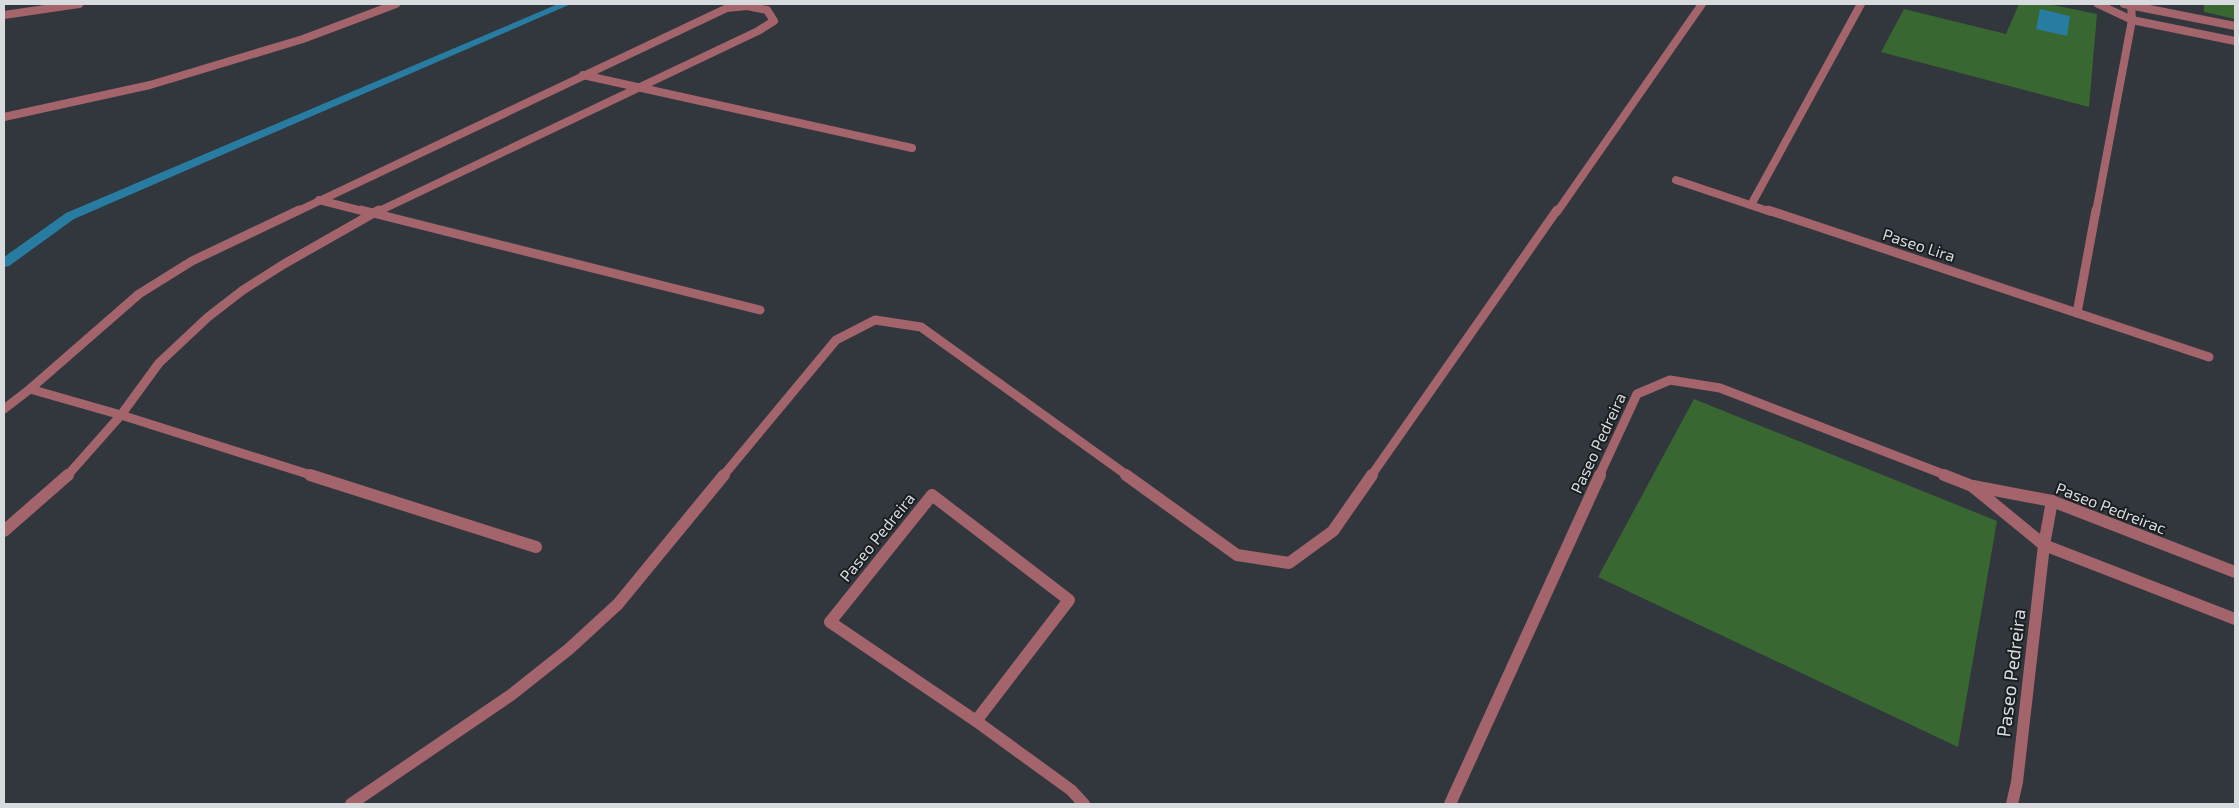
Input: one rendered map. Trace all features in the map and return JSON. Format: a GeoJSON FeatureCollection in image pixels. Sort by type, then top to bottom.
{"type":"FeatureCollection","features":[{"type":"Feature","properties":{"kind":"street"},"geometry":{"type":"LineString","coordinates":[[4,15],[79,4]]}},
{"type":"Feature","properties":{"kind":"street"},"geometry":{"type":"LineString","coordinates":[[4,117],[150,86],[303,39],[396,4]]}},
{"type":"Feature","properties":{"kind":"street"},"geometry":{"type":"LineString","coordinates":[[351,804],[511,696],[570,649],[618,604],[836,340],[876,320],[921,327],[1237,555],[1289,563],[1333,531],[1702,4]]}},
{"type":"Feature","properties":{"kind":"street"},"geometry":{"type":"LineString","coordinates":[[1751,205],[1861,4]]}},
{"type":"Feature","properties":{"kind":"street"},"geometry":{"type":"LineString","coordinates":[[2098,4],[2132,20],[2235,41]]}},
{"type":"Feature","properties":{"kind":"street"},"geometry":{"type":"LineString","coordinates":[[2124,4],[2235,26]]}},
{"type":"Feature","properties":{"kind":"street"},"geometry":{"type":"LineString","coordinates":[[2077,313],[2132,20],[2131,4]]}},
{"type":"Feature","properties":{"kind":"street"},"geometry":{"type":"LineString","coordinates":[[4,409],[30,389],[139,294],[192,261],[727,8],[747,6],[767,10],[774,21],[758,31],[374,213],[284,264],[243,290],[208,317],[160,363],[121,415],[73,471],[4,531]]}},
{"type":"Feature","properties":{"kind":"street"},"geometry":{"type":"LineString","coordinates":[[583,75],[912,148]]}},
{"type":"Feature","properties":{"kind":"street","name":"Paseo Lira"},"geometry":{"type":"LineString","coordinates":[[1676,180],[2209,357]]}},
{"type":"Feature","properties":{"kind":"street"},"geometry":{"type":"LineString","coordinates":[[319,200],[760,310]]}},
{"type":"Feature","properties":{"kind":"street","name":"Paseo Pedreira"},"geometry":{"type":"LineString","coordinates":[[1450,804],[1637,394],[1670,380],[1720,388],[1972,486],[2044,545],[2235,619]]}},
{"type":"Feature","properties":{"kind":"street"},"geometry":{"type":"LineString","coordinates":[[30,389],[121,415],[536,547]]}},
{"type":"Feature","properties":{"kind":"street","name":"Paseo Pedreirac"},"geometry":{"type":"LineString","coordinates":[[1972,486],[2052,501],[2235,572]]}},
{"type":"Feature","properties":{"kind":"street","name":"Paseo Pedreira"},"geometry":{"type":"LineString","coordinates":[[976,721],[1069,600],[932,495],[830,622],[976,721],[1071,790],[1084,804]]}},
{"type":"Feature","properties":{"kind":"street","name":"Paseo Pedreira"},"geometry":{"type":"LineString","coordinates":[[2012,804],[2017,782],[2044,545],[2052,501]]}},
{"type":"Feature","properties":{"kind":"green space"},"geometry":{"type":"Polygon","coordinates":[[[2019,4],[2048,4],[2097,14],[2089,107],[1881,52],[1904,9],[2006,34],[2019,4]]]}},
{"type":"Feature","properties":{"kind":"green space"},"geometry":{"type":"Polygon","coordinates":[[[2204,4],[2235,4],[2235,19],[2204,12],[2204,4]]]}},
{"type":"Feature","properties":{"kind":"green space"},"geometry":{"type":"Polygon","coordinates":[[[1694,399],[1997,521],[1958,747],[1598,577],[1694,399]]]}},
{"type":"Feature","properties":{"kind":"water"},"geometry":{"type":"Polygon","coordinates":[[[2040,9],[2070,16],[2067,36],[2036,29],[2040,9]]]}},
{"type":"Feature","properties":{"kind":"waterway"},"geometry":{"type":"LineString","coordinates":[[4,263],[70,216],[566,4]]}}]}
